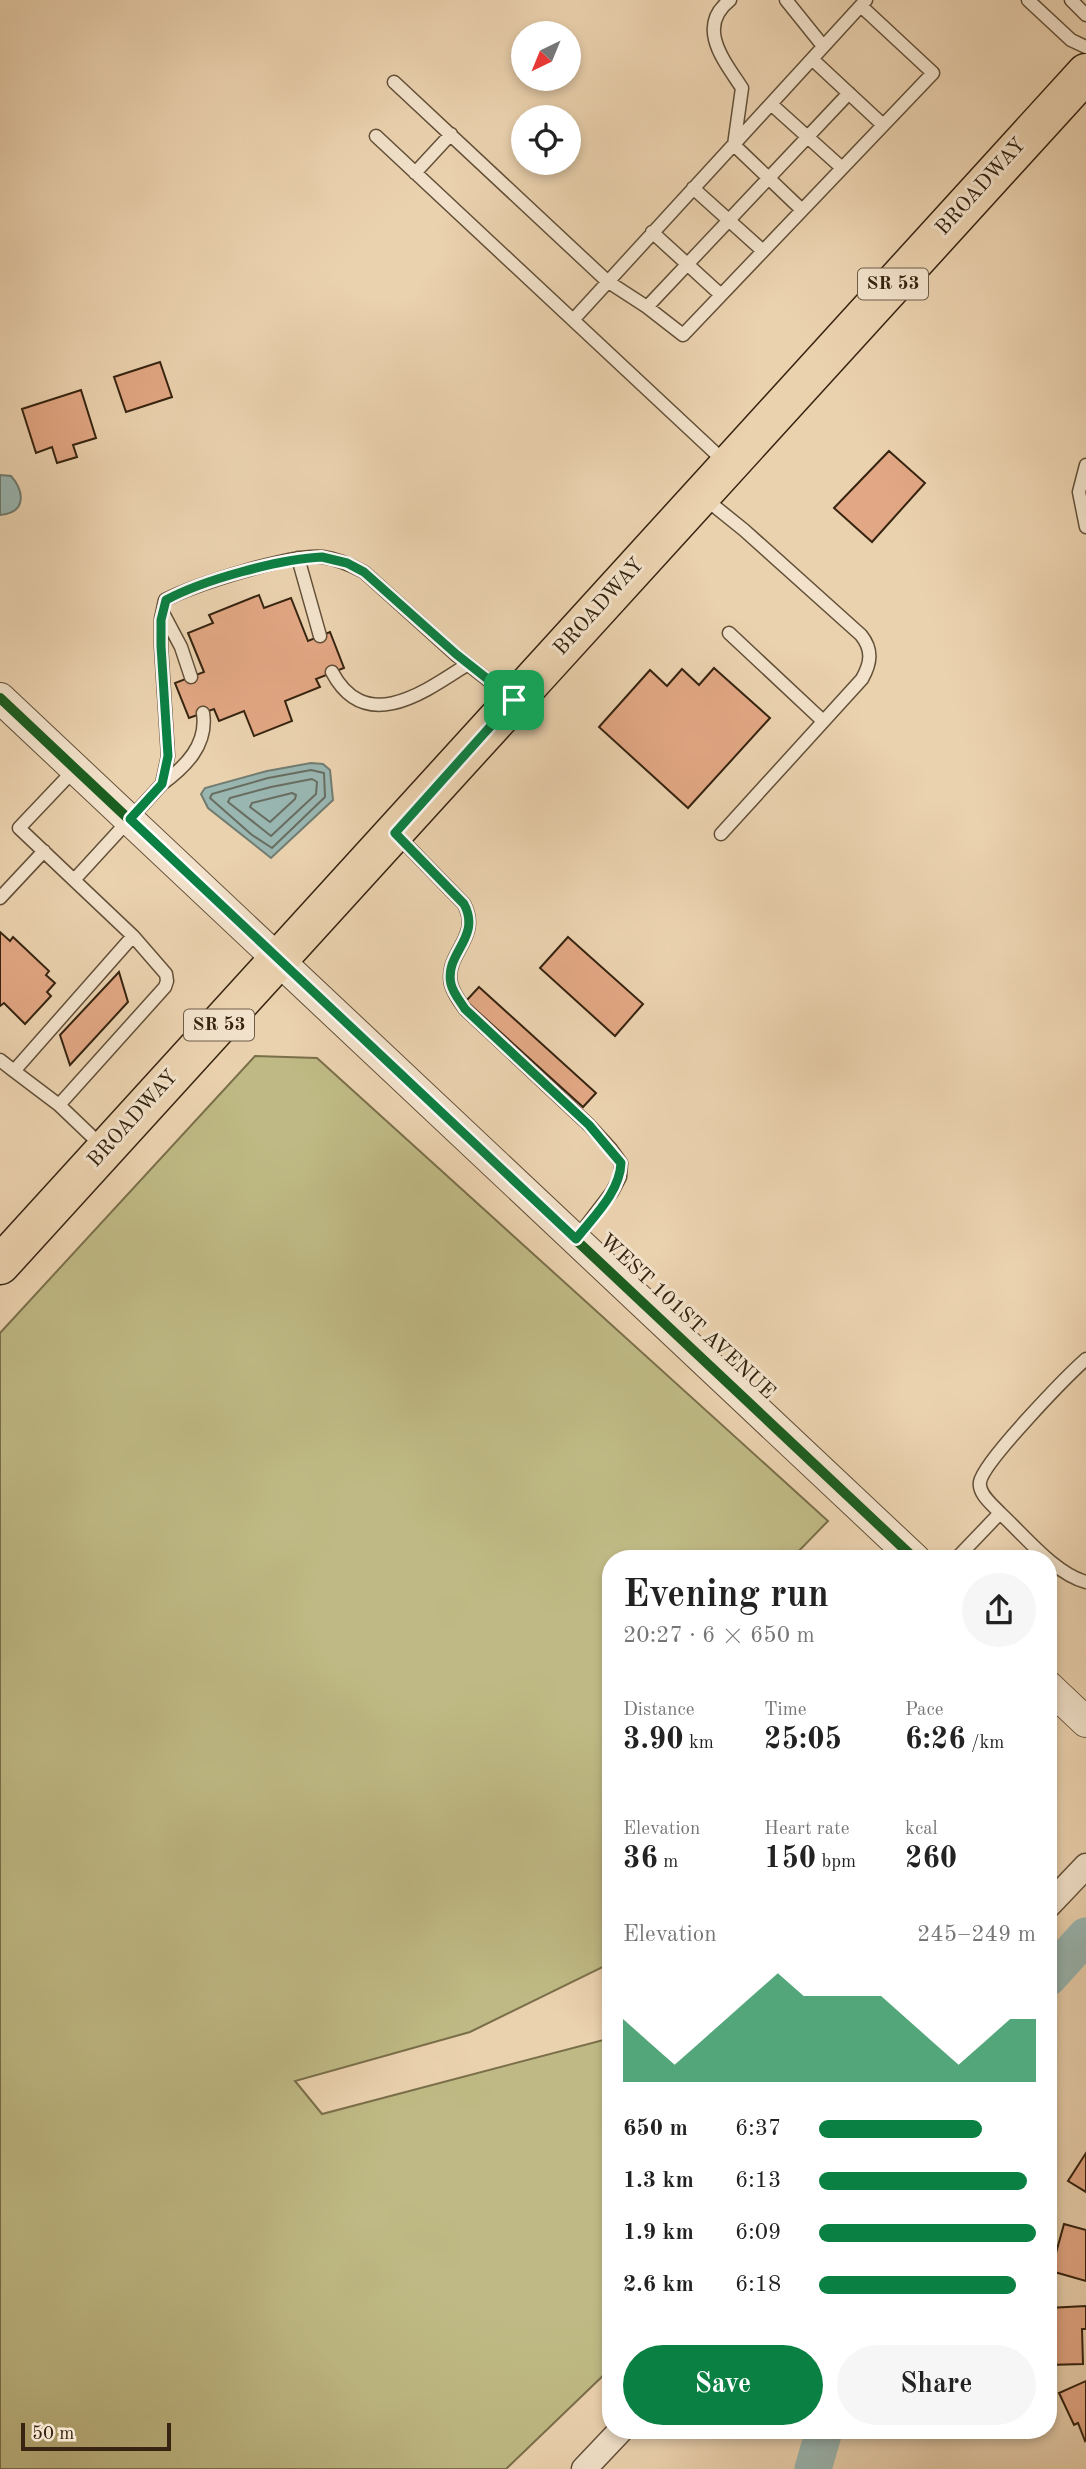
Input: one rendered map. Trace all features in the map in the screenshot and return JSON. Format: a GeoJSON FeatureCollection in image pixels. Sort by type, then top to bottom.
{"type":"FeatureCollection","features":[{"type":"Feature","properties":{"kind":"main road","name":"BROADWAY"},"geometry":{"type":"LineString","coordinates":[[0,1265],[1086,73]]}},
{"type":"Feature","properties":{"kind":"street","name":"WEST 101ST AVENUE"},"geometry":{"type":"LineString","coordinates":[[0,698],[905,1550]]}},
{"type":"Feature","properties":{"kind":"street"},"geometry":{"type":"LineString","coordinates":[[1057,1695],[1086,1722]]}},
{"type":"Feature","properties":{"kind":"street"},"geometry":{"type":"LineString","coordinates":[[1057,1897],[1086,1866]]}},
{"type":"Feature","properties":{"kind":"street"},"geometry":{"type":"LineString","coordinates":[[584,2469],[612,2439]]}},
{"type":"Feature","properties":{"kind":"lane"},"geometry":{"type":"LineString","coordinates":[[730,0],[723,5],[715,23],[715,47],[742,88],[734,145]]}},
{"type":"Feature","properties":{"kind":"lane"},"geometry":{"type":"LineString","coordinates":[[786,0],[823,46]]}},
{"type":"Feature","properties":{"kind":"lane"},"geometry":{"type":"LineString","coordinates":[[1028,0],[1071,40],[1086,47]]}},
{"type":"Feature","properties":{"kind":"lane"},"geometry":{"type":"LineString","coordinates":[[1071,0],[1086,15]]}},
{"type":"Feature","properties":{"kind":"lane"},"geometry":{"type":"LineString","coordinates":[[394,82],[607,281],[683,335],[933,73],[863,3],[607,281],[573,320]]}},
{"type":"Feature","properties":{"kind":"lane"},"geometry":{"type":"LineString","coordinates":[[812,59],[883,125]]}},
{"type":"Feature","properties":{"kind":"lane"},"geometry":{"type":"LineString","coordinates":[[647,307],[849,93]]}},
{"type":"Feature","properties":{"kind":"lane"},"geometry":{"type":"LineString","coordinates":[[771,104],[842,168]]}},
{"type":"Feature","properties":{"kind":"lane"},"geometry":{"type":"LineString","coordinates":[[415,173],[451,134]]}},
{"type":"Feature","properties":{"kind":"lane"},"geometry":{"type":"LineString","coordinates":[[376,136],[728,465]]}},
{"type":"Feature","properties":{"kind":"lane"},"geometry":{"type":"LineString","coordinates":[[734,145],[802,210]]}},
{"type":"Feature","properties":{"kind":"lane"},"geometry":{"type":"LineString","coordinates":[[693,188],[763,251]]}},
{"type":"Feature","properties":{"kind":"lane"},"geometry":{"type":"LineString","coordinates":[[652,232],[722,295]]}},
{"type":"Feature","properties":{"kind":"lane"},"geometry":{"type":"LineString","coordinates":[[1086,466],[1079,492],[1086,527]]}},
{"type":"Feature","properties":{"kind":"lane"},"geometry":{"type":"LineString","coordinates":[[700,495],[771,554],[860,635],[868,645],[870,653],[868,669],[862,679],[721,834]]}},
{"type":"Feature","properties":{"kind":"lane"},"geometry":{"type":"LineString","coordinates":[[162,784],[168,756],[161,646],[166,600],[187,589],[298,558],[322,557],[347,563],[364,572],[468,664],[514,700]]}},
{"type":"Feature","properties":{"kind":"lane"},"geometry":{"type":"LineString","coordinates":[[298,558],[320,636]]}},
{"type":"Feature","properties":{"kind":"lane"},"geometry":{"type":"LineString","coordinates":[[163,613],[181,647],[191,677]]}},
{"type":"Feature","properties":{"kind":"lane"},"geometry":{"type":"LineString","coordinates":[[729,633],[823,721]]}},
{"type":"Feature","properties":{"kind":"lane"},"geometry":{"type":"LineString","coordinates":[[332,672],[339,686],[353,697],[371,704],[396,704],[414,697],[468,664]]}},
{"type":"Feature","properties":{"kind":"lane"},"geometry":{"type":"LineString","coordinates":[[74,880],[162,784],[195,753],[204,722],[203,713]]}},
{"type":"Feature","properties":{"kind":"lane"},"geometry":{"type":"LineString","coordinates":[[59,1105],[165,988],[167,981],[166,974],[133,936],[19,828],[75,768]]}},
{"type":"Feature","properties":{"kind":"lane"},"geometry":{"type":"LineString","coordinates":[[395,833],[464,904],[470,916],[470,927],[450,971],[451,987],[465,1009],[589,1125],[621,1163],[621,1177],[576,1239]]}},
{"type":"Feature","properties":{"kind":"lane"},"geometry":{"type":"LineString","coordinates":[[0,898],[44,851]]}},
{"type":"Feature","properties":{"kind":"lane"},"geometry":{"type":"LineString","coordinates":[[14,1071],[133,936]]}},
{"type":"Feature","properties":{"kind":"lane"},"geometry":{"type":"LineString","coordinates":[[0,1060],[59,1105],[105,1150]]}},
{"type":"Feature","properties":{"kind":"lane"},"geometry":{"type":"LineString","coordinates":[[1040,1550],[1000,1513],[981,1492],[979,1483],[998,1453],[1086,1359]]}},
{"type":"Feature","properties":{"kind":"lane"},"geometry":{"type":"LineString","coordinates":[[965,1550],[1000,1513]]}},
{"type":"Feature","properties":{"kind":"lane"},"geometry":{"type":"LineString","coordinates":[[1057,1566],[1074,1578],[1086,1582]]}},
{"type":"Feature","properties":{"kind":"shaded area"},"geometry":{"type":"Polygon","coordinates":[[[255,1056],[317,1058],[828,1521],[800,1550],[602,1550],[602,1967],[470,2032],[295,2081],[322,2114],[602,2040],[602,2377],[506,2469],[0,2469],[0,1333],[255,1056]]]}},
{"type":"Feature","properties":{"kind":"water"},"geometry":{"type":"Polygon","coordinates":[[[0,475],[11,476],[21,495],[19,506],[15,510],[0,515],[0,475]]]}},
{"type":"Feature","properties":{"kind":"water"},"geometry":{"type":"Polygon","coordinates":[[[311,763],[323,764],[330,770],[333,800],[271,858],[208,808],[201,794],[205,788],[267,771],[311,763]]]}},
{"type":"Feature","properties":{"kind":"building"},"geometry":{"type":"Polygon","coordinates":[[[160,362],[172,397],[126,412],[114,377],[160,362]]]}},
{"type":"Feature","properties":{"kind":"building"},"geometry":{"type":"Polygon","coordinates":[[[81,390],[96,438],[73,445],[77,457],[57,463],[52,447],[36,453],[22,409],[81,390]]]}},
{"type":"Feature","properties":{"kind":"building"},"geometry":{"type":"Polygon","coordinates":[[[889,451],[925,483],[872,542],[834,508],[889,451]]]}},
{"type":"Feature","properties":{"kind":"building"},"geometry":{"type":"Polygon","coordinates":[[[259,595],[264,608],[291,598],[308,641],[330,632],[344,668],[316,679],[320,687],[285,701],[292,721],[254,736],[244,711],[219,721],[214,709],[189,718],[175,683],[204,672],[188,633],[213,623],[209,615],[259,595]]]}},
{"type":"Feature","properties":{"kind":"building"},"geometry":{"type":"Polygon","coordinates":[[[714,668],[770,718],[688,808],[599,727],[650,670],[667,686],[682,669],[699,685],[714,668]]]}},
{"type":"Feature","properties":{"kind":"building"},"geometry":{"type":"Polygon","coordinates":[[[0,932],[10,941],[13,937],[49,971],[46,975],[55,983],[47,992],[51,996],[25,1024],[4,1003],[0,1006],[0,932]]]}},
{"type":"Feature","properties":{"kind":"building"},"geometry":{"type":"Polygon","coordinates":[[[568,937],[643,1004],[615,1036],[540,968],[568,937]]]}},
{"type":"Feature","properties":{"kind":"building"},"geometry":{"type":"Polygon","coordinates":[[[119,972],[128,1002],[70,1065],[60,1035],[119,972]]]}},
{"type":"Feature","properties":{"kind":"building"},"geometry":{"type":"Polygon","coordinates":[[[479,987],[596,1093],[583,1107],[466,1001],[479,987]]]}},
{"type":"Feature","properties":{"kind":"building"},"geometry":{"type":"Polygon","coordinates":[[[1086,2153],[1086,2192],[1068,2181],[1086,2153]]]}},
{"type":"Feature","properties":{"kind":"building"},"geometry":{"type":"Polygon","coordinates":[[[1064,2224],[1086,2230],[1086,2281],[1057,2273],[1057,2249],[1064,2224]]]}},
{"type":"Feature","properties":{"kind":"building"},"geometry":{"type":"Polygon","coordinates":[[[1086,2306],[1086,2329],[1082,2329],[1083,2364],[1057,2365],[1057,2308],[1086,2306]]]}},
{"type":"Feature","properties":{"kind":"building"},"geometry":{"type":"Polygon","coordinates":[[[1086,2381],[1085,2441],[1078,2423],[1074,2425],[1059,2393],[1086,2381]]]}},
{"type":"Feature","properties":{"kind":"waterway"},"geometry":{"type":"LineString","coordinates":[[1057,1968],[1086,1936]]}},
{"type":"Feature","properties":{"kind":"waterway"},"geometry":{"type":"LineString","coordinates":[[813,2469],[822,2439]]}},
{"type":"Feature","properties":{"kind":"cycle path"},"geometry":{"type":"LineString","coordinates":[[0,698],[905,1550]]}},
{"type":"Feature","properties":{"kind":"route"},"geometry":{"type":"LineString","coordinates":[[322,557],[347,563],[364,572],[456,654],[514,700],[395,833],[464,904],[470,916],[466,938],[450,971],[451,987],[465,1009],[589,1125],[621,1163],[621,1177],[576,1239],[130,819],[162,784],[168,756],[161,620],[166,600],[187,589],[298,558],[322,557]]}}]}
